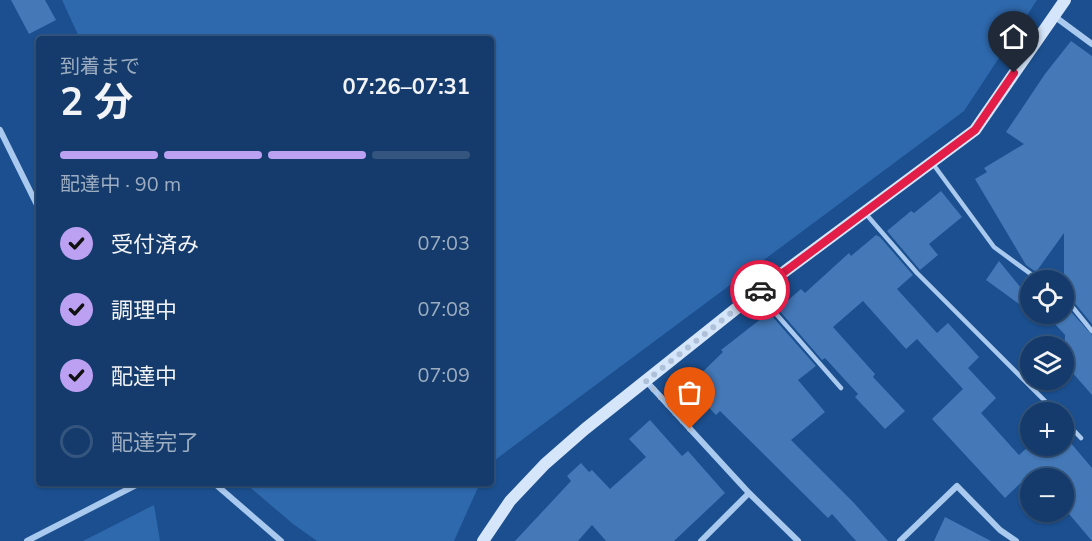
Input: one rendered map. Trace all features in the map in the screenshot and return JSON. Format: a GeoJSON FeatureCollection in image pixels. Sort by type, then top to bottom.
{"type":"FeatureCollection","features":[{"type":"Feature","properties":{"kind":"street"},"geometry":{"type":"LineString","coordinates":[[483,541],[510,501],[545,464],[585,429],[757,292],[975,130],[1065,0]]}},
{"type":"Feature","properties":{"kind":"street"},"geometry":{"type":"LineString","coordinates":[[1054,16],[1092,44]]}},
{"type":"Feature","properties":{"kind":"street"},"geometry":{"type":"LineString","coordinates":[[0,130],[36,203]]}},
{"type":"Feature","properties":{"kind":"street"},"geometry":{"type":"LineString","coordinates":[[646,381],[749,493],[798,541]]}},
{"type":"Feature","properties":{"kind":"street"},"geometry":{"type":"LineString","coordinates":[[27,541],[134,486]]}},
{"type":"Feature","properties":{"kind":"street"},"geometry":{"type":"LineString","coordinates":[[217,486],[280,541]]}},
{"type":"Feature","properties":{"kind":"street"},"geometry":{"type":"LineString","coordinates":[[900,541],[957,486],[1000,530],[1016,541]]}},
{"type":"Feature","properties":{"kind":"street"},"geometry":{"type":"LineString","coordinates":[[701,541],[749,493]]}},
{"type":"Feature","properties":{"kind":"lane"},"geometry":{"type":"LineString","coordinates":[[932,162],[994,247],[1025,270]]}},
{"type":"Feature","properties":{"kind":"lane"},"geometry":{"type":"LineString","coordinates":[[865,212],[917,273],[1046,402]]}},
{"type":"Feature","properties":{"kind":"lane"},"geometry":{"type":"LineString","coordinates":[[757,292],[842,388]]}},
{"type":"Feature","properties":{"kind":"lane"},"geometry":{"type":"LineString","coordinates":[[1074,308],[1092,331]]}},
{"type":"Feature","properties":{"kind":"lane"},"geometry":{"type":"LineString","coordinates":[[1074,430],[1082,438]]}},
{"type":"Feature","properties":{"kind":"shaded area"},"geometry":{"type":"Polygon","coordinates":[[[62,0],[1037,0],[964,111],[494,461],[494,36],[79,36],[62,0]]]}},
{"type":"Feature","properties":{"kind":"shaded area"},"geometry":{"type":"Polygon","coordinates":[[[249,486],[479,486],[454,541],[317,541],[249,486]]]}},
{"type":"Feature","properties":{"kind":"shaded area"},"geometry":{"type":"Polygon","coordinates":[[[154,505],[160,541],[83,541],[154,505]]]}},
{"type":"Feature","properties":{"kind":"building"},"geometry":{"type":"Polygon","coordinates":[[[11,0],[45,0],[56,20],[29,34],[11,0]]]}},
{"type":"Feature","properties":{"kind":"building"},"geometry":{"type":"Polygon","coordinates":[[[1071,41],[1092,56],[1092,324],[1074,302],[1074,270],[1064,270],[1064,233],[1037,270],[1033,270],[1026,265],[975,179],[987,172],[984,168],[1024,144],[1006,132],[1045,74],[1071,41]]]}},
{"type":"Feature","properties":{"kind":"building"},"geometry":{"type":"Polygon","coordinates":[[[941,191],[962,217],[929,244],[938,255],[920,270],[887,231],[941,191]]]}},
{"type":"Feature","properties":{"kind":"building"},"geometry":{"type":"Polygon","coordinates":[[[876,235],[913,275],[897,289],[937,333],[948,323],[979,357],[968,368],[996,398],[981,413],[1020,456],[1074,456],[1074,447],[1092,468],[1092,541],[1074,520],[1074,468],[1020,468],[1020,484],[1005,498],[932,419],[963,389],[917,339],[906,349],[863,301],[833,327],[875,374],[873,377],[905,411],[885,429],[855,397],[858,394],[825,358],[822,360],[778,309],[801,289],[805,293],[849,253],[851,256],[876,235]]]}},
{"type":"Feature","properties":{"kind":"building"},"geometry":{"type":"Polygon","coordinates":[[[999,261],[1020,287],[1020,305],[986,280],[999,261]]]}},
{"type":"Feature","properties":{"kind":"building"},"geometry":{"type":"Polygon","coordinates":[[[766,315],[768,318],[771,315],[816,366],[798,380],[825,412],[791,440],[888,541],[856,541],[832,514],[828,518],[720,411],[716,415],[688,386],[723,352],[721,350],[766,315]]]}},
{"type":"Feature","properties":{"kind":"building"},"geometry":{"type":"Polygon","coordinates":[[[1074,315],[1092,335],[1092,395],[1074,374],[1074,336],[1065,335],[1055,324],[1074,324],[1074,315]]]}},
{"type":"Feature","properties":{"kind":"building"},"geometry":{"type":"Polygon","coordinates":[[[650,420],[682,456],[688,451],[725,493],[674,541],[606,541],[592,525],[578,541],[515,541],[571,481],[567,476],[581,463],[589,472],[592,470],[610,489],[646,457],[629,439],[650,420]]]}},
{"type":"Feature","properties":{"kind":"building"},"geometry":{"type":"Polygon","coordinates":[[[945,517],[991,541],[934,541],[945,517]]]}},
{"type":"Feature","properties":{"kind":"way so far"},"geometry":{"type":"LineString","coordinates":[[690,429],[646,381],[760,290]]}},
{"type":"Feature","properties":{"kind":"route"},"geometry":{"type":"LineString","coordinates":[[760,290],[975,130],[1014,73]]}}]}
